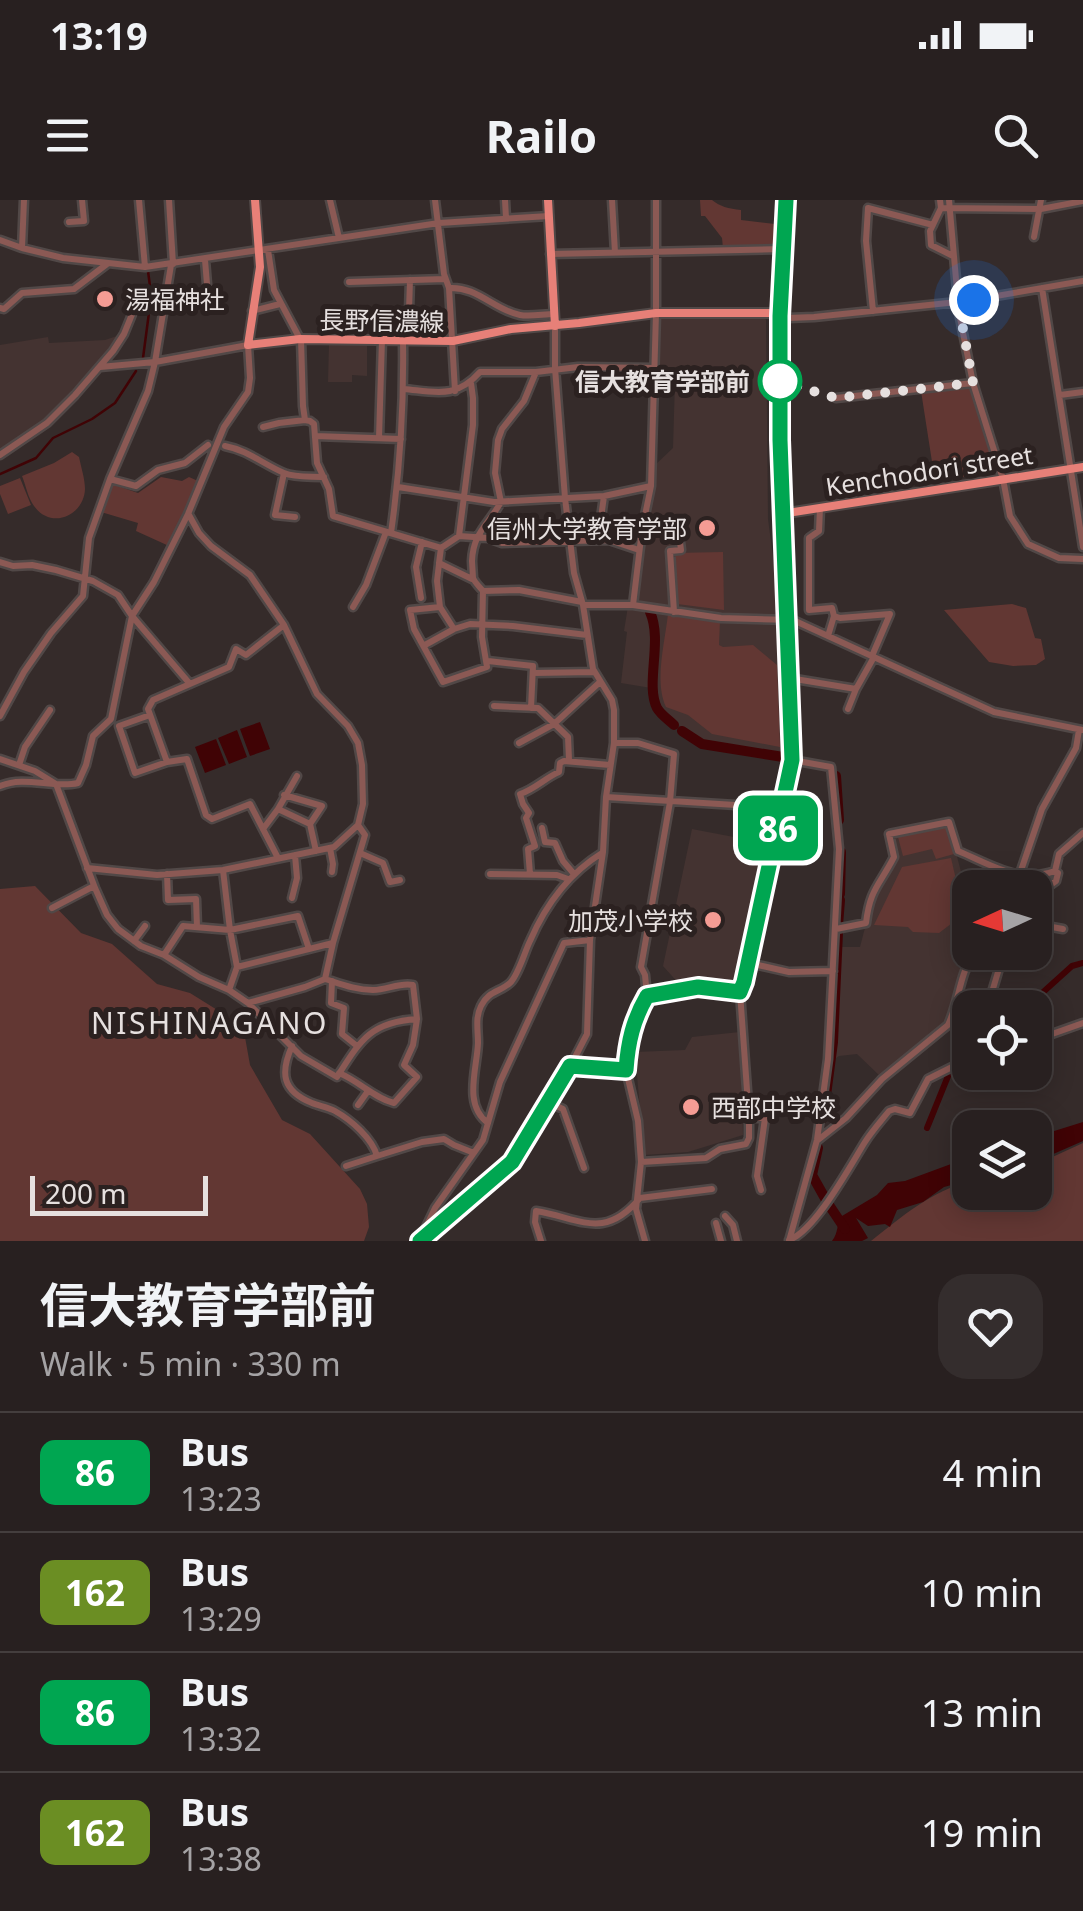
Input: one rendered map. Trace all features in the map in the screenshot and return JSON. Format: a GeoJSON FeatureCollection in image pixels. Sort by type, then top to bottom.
{"type":"FeatureCollection","features":[{"type":"Feature","properties":{"kind":"highway"},"geometry":{"type":"LineString","coordinates":[[422,1238],[512,1162],[570,1066],[626,1070],[636,1015],[647,996],[698,987],[740,992],[792,760],[782,514],[780,316],[786,200]]}},
{"type":"Feature","properties":{"kind":"main road"},"geometry":{"type":"LineString","coordinates":[[248,345],[264,250],[254,200]]}},
{"type":"Feature","properties":{"kind":"main road"},"geometry":{"type":"LineString","coordinates":[[548,200],[554,326]]}},
{"type":"Feature","properties":{"kind":"main road","name":"長野信濃線"},"geometry":{"type":"LineString","coordinates":[[248,345],[301,338],[452,342],[511,328],[656,313],[780,316]]}},
{"type":"Feature","properties":{"kind":"main road","name":"Kenchodori street"},"geometry":{"type":"LineString","coordinates":[[782,514],[1083,467]]}},
{"type":"Feature","properties":{"kind":"street"},"geometry":{"type":"LineString","coordinates":[[22,248],[24,200]]}},
{"type":"Feature","properties":{"kind":"street"},"geometry":{"type":"LineString","coordinates":[[70,222],[84,221],[82,200]]}},
{"type":"Feature","properties":{"kind":"street"},"geometry":{"type":"LineString","coordinates":[[140,200],[145,267]]}},
{"type":"Feature","properties":{"kind":"street"},"geometry":{"type":"LineString","coordinates":[[0,716],[33,659],[83,596],[89,538],[156,362],[172,265],[169,200]]}},
{"type":"Feature","properties":{"kind":"street"},"geometry":{"type":"LineString","coordinates":[[330,200],[339,238]]}},
{"type":"Feature","properties":{"kind":"street"},"geometry":{"type":"LineString","coordinates":[[435,200],[449,288],[455,391]]}},
{"type":"Feature","properties":{"kind":"street"},"geometry":{"type":"LineString","coordinates":[[506,200],[506,218]]}},
{"type":"Feature","properties":{"kind":"street"},"geometry":{"type":"LineString","coordinates":[[612,200],[615,253]]}},
{"type":"Feature","properties":{"kind":"street"},"geometry":{"type":"LineString","coordinates":[[633,605],[652,486],[656,200]]}},
{"type":"Feature","properties":{"kind":"street"},"geometry":{"type":"LineString","coordinates":[[945,204],[1083,201]]}},
{"type":"Feature","properties":{"kind":"street"},"geometry":{"type":"LineString","coordinates":[[945,204],[930,231],[931,245],[953,256]]}},
{"type":"Feature","properties":{"kind":"street"},"geometry":{"type":"LineString","coordinates":[[945,204],[973,383],[1010,516],[1028,544],[1059,558],[1083,559]]}},
{"type":"Feature","properties":{"kind":"street"},"geometry":{"type":"LineString","coordinates":[[1034,238],[1041,204]]}},
{"type":"Feature","properties":{"kind":"street"},"geometry":{"type":"LineString","coordinates":[[873,311],[866,240],[868,208],[933,224]]}},
{"type":"Feature","properties":{"kind":"street"},"geometry":{"type":"LineString","coordinates":[[0,240],[22,248],[145,267],[439,223],[548,216]]}},
{"type":"Feature","properties":{"kind":"street"},"geometry":{"type":"LineString","coordinates":[[550,254],[783,249]]}},
{"type":"Feature","properties":{"kind":"street"},"geometry":{"type":"LineString","coordinates":[[264,250],[274,290],[301,338],[305,420]]}},
{"type":"Feature","properties":{"kind":"street"},"geometry":{"type":"LineString","coordinates":[[204,260],[208,308]]}},
{"type":"Feature","properties":{"kind":"street"},"geometry":{"type":"LineString","coordinates":[[0,308],[4,309],[22,293],[74,289],[108,264]]}},
{"type":"Feature","properties":{"kind":"street"},"geometry":{"type":"LineString","coordinates":[[349,282],[445,279]]}},
{"type":"Feature","properties":{"kind":"street"},"geometry":{"type":"LineString","coordinates":[[353,606],[388,532],[398,487],[410,280]]}},
{"type":"Feature","properties":{"kind":"street"},"geometry":{"type":"LineString","coordinates":[[780,316],[814,317],[958,302],[1083,281]]}},
{"type":"Feature","properties":{"kind":"street"},"geometry":{"type":"LineString","coordinates":[[449,288],[477,292],[519,315],[554,314]]}},
{"type":"Feature","properties":{"kind":"street"},"geometry":{"type":"LineString","coordinates":[[1042,288],[1083,546]]}},
{"type":"Feature","properties":{"kind":"street"},"geometry":{"type":"LineString","coordinates":[[0,454],[47,423],[100,366],[124,334],[136,306],[167,293]]}},
{"type":"Feature","properties":{"kind":"street"},"geometry":{"type":"LineString","coordinates":[[252,311],[280,304]]}},
{"type":"Feature","properties":{"kind":"street"},"geometry":{"type":"LineString","coordinates":[[554,326],[574,573],[594,672],[614,710],[603,852],[590,940],[586,1034],[570,1066]]}},
{"type":"Feature","properties":{"kind":"street"},"geometry":{"type":"LineString","coordinates":[[379,438],[382,339]]}},
{"type":"Feature","properties":{"kind":"street"},"geometry":{"type":"LineString","coordinates":[[0,786],[9,782],[66,786],[78,783],[93,736],[111,718],[132,616],[188,514],[224,428],[248,392],[250,378],[248,345],[156,362],[100,366]]}},
{"type":"Feature","properties":{"kind":"street"},"geometry":{"type":"LineString","coordinates":[[404,389],[455,391],[471,383],[480,372],[655,368]]}},
{"type":"Feature","properties":{"kind":"street"},"geometry":{"type":"LineString","coordinates":[[474,580],[475,538],[501,502],[495,473],[498,440],[524,401],[536,372]]}},
{"type":"Feature","properties":{"kind":"street"},"geometry":{"type":"LineString","coordinates":[[460,536],[472,426],[471,383]]}},
{"type":"Feature","properties":{"kind":"street"},"geometry":{"type":"LineString","coordinates":[[836,398],[973,383]]}},
{"type":"Feature","properties":{"kind":"street"},"geometry":{"type":"LineString","coordinates":[[1060,396],[1083,392]]}},
{"type":"Feature","properties":{"kind":"street"},"geometry":{"type":"LineString","coordinates":[[263,427],[305,420],[314,424],[318,462],[333,516],[441,548],[460,536],[516,544],[609,540],[640,550]]}},
{"type":"Feature","properties":{"kind":"street"},"geometry":{"type":"LineString","coordinates":[[315,436],[401,440]]}},
{"type":"Feature","properties":{"kind":"street"},"geometry":{"type":"LineString","coordinates":[[110,479],[136,486],[158,470],[185,462],[208,445]]}},
{"type":"Feature","properties":{"kind":"street"},"geometry":{"type":"LineString","coordinates":[[225,446],[241,449],[284,473],[324,477]]}},
{"type":"Feature","properties":{"kind":"street"},"geometry":{"type":"LineString","coordinates":[[284,473],[276,515],[295,517]]}},
{"type":"Feature","properties":{"kind":"street"},"geometry":{"type":"LineString","coordinates":[[398,487],[501,502],[604,496],[652,486]]}},
{"type":"Feature","properties":{"kind":"street"},"geometry":{"type":"LineString","coordinates":[[598,540],[604,496]]}},
{"type":"Feature","properties":{"kind":"street"},"geometry":{"type":"LineString","coordinates":[[820,508],[819,531],[808,538],[809,610],[832,608],[834,616],[828,636]]}},
{"type":"Feature","properties":{"kind":"street"},"geometry":{"type":"LineString","coordinates":[[87,868],[167,874],[223,870],[334,847],[358,825],[363,804],[358,743],[348,726],[317,694],[284,624],[250,575],[211,546],[188,514]]}},
{"type":"Feature","properties":{"kind":"street"},"geometry":{"type":"LineString","coordinates":[[420,598],[416,567],[422,542]]}},
{"type":"Feature","properties":{"kind":"street"},"geometry":{"type":"LineString","coordinates":[[674,612],[670,551],[680,550],[680,542]]}},
{"type":"Feature","properties":{"kind":"street"},"geometry":{"type":"LineString","coordinates":[[441,548],[437,581],[440,607],[454,630]]}},
{"type":"Feature","properties":{"kind":"street"},"geometry":{"type":"LineString","coordinates":[[0,562],[32,565],[93,580],[118,595],[191,685]]}},
{"type":"Feature","properties":{"kind":"street"},"geometry":{"type":"LineString","coordinates":[[440,563],[474,580],[483,591],[482,637],[487,667],[443,682],[414,629],[410,610],[440,607]]}},
{"type":"Feature","properties":{"kind":"street"},"geometry":{"type":"LineString","coordinates":[[483,591],[519,590],[583,604],[633,605],[722,618],[793,620],[994,712],[1081,730],[1076,748],[1042,808],[1022,870]]}},
{"type":"Feature","properties":{"kind":"street"},"geometry":{"type":"LineString","coordinates":[[834,616],[890,614],[848,710]]}},
{"type":"Feature","properties":{"kind":"street"},"geometry":{"type":"LineString","coordinates":[[166,762],[148,709],[154,700],[229,667],[236,649],[246,655],[284,624]]}},
{"type":"Feature","properties":{"kind":"street"},"geometry":{"type":"LineString","coordinates":[[425,646],[470,624],[588,635]]}},
{"type":"Feature","properties":{"kind":"street"},"geometry":{"type":"LineString","coordinates":[[488,661],[533,666],[531,708]]}},
{"type":"Feature","properties":{"kind":"street"},"geometry":{"type":"LineString","coordinates":[[533,672],[594,672]]}},
{"type":"Feature","properties":{"kind":"street"},"geometry":{"type":"LineString","coordinates":[[789,678],[856,688]]}},
{"type":"Feature","properties":{"kind":"street"},"geometry":{"type":"LineString","coordinates":[[519,743],[554,724],[600,682]]}},
{"type":"Feature","properties":{"kind":"street"},"geometry":{"type":"LineString","coordinates":[[494,706],[538,708],[568,737],[569,760]]}},
{"type":"Feature","properties":{"kind":"street"},"geometry":{"type":"LineString","coordinates":[[19,765],[25,747],[50,710]]}},
{"type":"Feature","properties":{"kind":"street"},"geometry":{"type":"LineString","coordinates":[[150,715],[119,726],[135,773],[166,762],[187,760],[206,815],[212,819],[250,804],[278,858]]}},
{"type":"Feature","properties":{"kind":"street"},"geometry":{"type":"LineString","coordinates":[[614,743],[638,743],[674,754],[670,802],[641,967],[647,996]]}},
{"type":"Feature","properties":{"kind":"street"},"geometry":{"type":"LineString","coordinates":[[0,759],[46,776],[56,784],[94,886],[118,930],[141,946],[229,990],[301,1056],[354,1079],[389,1104],[417,1077],[404,1065],[414,1044],[417,1019],[413,985],[356,989],[328,980],[248,1004]]}},
{"type":"Feature","properties":{"kind":"street"},"geometry":{"type":"LineString","coordinates":[[530,874],[528,849],[535,846],[526,818],[529,814],[520,794],[536,788],[545,778],[559,772],[560,763],[569,760],[610,764]]}},
{"type":"Feature","properties":{"kind":"street"},"geometry":{"type":"LineString","coordinates":[[789,1241],[817,1140],[828,1059],[839,848],[832,766],[792,760]]}},
{"type":"Feature","properties":{"kind":"street"},"geometry":{"type":"LineString","coordinates":[[263,829],[297,776]]}},
{"type":"Feature","properties":{"kind":"street"},"geometry":{"type":"LineString","coordinates":[[284,795],[322,806],[310,824],[316,851]]}},
{"type":"Feature","properties":{"kind":"street"},"geometry":{"type":"LineString","coordinates":[[606,798],[783,808]]}},
{"type":"Feature","properties":{"kind":"street"},"geometry":{"type":"LineString","coordinates":[[278,809],[310,824]]}},
{"type":"Feature","properties":{"kind":"street"},"geometry":{"type":"LineString","coordinates":[[836,929],[866,923],[873,888],[894,857],[889,834],[949,822],[958,851],[1005,870]]}},
{"type":"Feature","properties":{"kind":"street"},"geometry":{"type":"LineString","coordinates":[[356,1046],[342,1034],[344,1008],[331,1004],[328,980],[332,943],[365,835],[358,825]]}},
{"type":"Feature","properties":{"kind":"street"},"geometry":{"type":"LineString","coordinates":[[542,828],[544,842],[555,843],[571,876]]}},
{"type":"Feature","properties":{"kind":"street"},"geometry":{"type":"LineString","coordinates":[[1052,884],[1058,873],[1055,871],[1059,854],[1083,833]]}},
{"type":"Feature","properties":{"kind":"street"},"geometry":{"type":"LineString","coordinates":[[330,848],[332,872]]}},
{"type":"Feature","properties":{"kind":"street"},"geometry":{"type":"LineString","coordinates":[[488,1123],[478,1112],[474,1091],[480,1008],[486,996],[512,982],[544,911],[571,876],[603,852]]}},
{"type":"Feature","properties":{"kind":"street"},"geometry":{"type":"LineString","coordinates":[[360,853],[384,863],[390,882],[400,880]]}},
{"type":"Feature","properties":{"kind":"street"},"geometry":{"type":"LineString","coordinates":[[292,898],[296,855]]}},
{"type":"Feature","properties":{"kind":"street"},"geometry":{"type":"LineString","coordinates":[[223,870],[237,967],[229,990]]}},
{"type":"Feature","properties":{"kind":"street"},"geometry":{"type":"LineString","coordinates":[[167,874],[168,900],[196,899],[197,927]]}},
{"type":"Feature","properties":{"kind":"street"},"geometry":{"type":"LineString","coordinates":[[490,874],[571,876]]}},
{"type":"Feature","properties":{"kind":"street"},"geometry":{"type":"LineString","coordinates":[[52,908],[94,886]]}},
{"type":"Feature","properties":{"kind":"street"},"geometry":{"type":"LineString","coordinates":[[164,955],[182,926],[230,930],[298,916],[309,949]]}},
{"type":"Feature","properties":{"kind":"street"},"geometry":{"type":"LineString","coordinates":[[134,941],[145,926]]}},
{"type":"Feature","properties":{"kind":"street"},"geometry":{"type":"LineString","coordinates":[[1052,927],[1063,929]]}},
{"type":"Feature","properties":{"kind":"street"},"geometry":{"type":"LineString","coordinates":[[422,1238],[435,1208],[483,1140],[500,1082],[564,943],[590,940]]}},
{"type":"Feature","properties":{"kind":"street"},"geometry":{"type":"LineString","coordinates":[[237,967],[332,943]]}},
{"type":"Feature","properties":{"kind":"street"},"geometry":{"type":"LineString","coordinates":[[749,962],[789,972],[833,971]]}},
{"type":"Feature","properties":{"kind":"street"},"geometry":{"type":"LineString","coordinates":[[817,1140],[948,1025],[965,970]]}},
{"type":"Feature","properties":{"kind":"street"},"geometry":{"type":"LineString","coordinates":[[641,1162],[706,1158],[720,1149],[746,1144],[749,1118],[740,992]]}},
{"type":"Feature","properties":{"kind":"street"},"geometry":{"type":"LineString","coordinates":[[338,1075],[356,1046],[382,1026],[417,1019]]}},
{"type":"Feature","properties":{"kind":"street"},"geometry":{"type":"LineString","coordinates":[[1052,1034],[1083,1024]]}},
{"type":"Feature","properties":{"kind":"street"},"geometry":{"type":"LineString","coordinates":[[292,1046],[284,1064],[284,1076],[294,1093],[348,1120],[375,1149],[376,1156]]}},
{"type":"Feature","properties":{"kind":"street"},"geometry":{"type":"LineString","coordinates":[[789,1241],[801,1235],[830,1200],[866,1139],[889,1111],[910,1113],[928,1080],[952,1067]]}},
{"type":"Feature","properties":{"kind":"street"},"geometry":{"type":"LineString","coordinates":[[626,1070],[638,1121],[641,1162],[636,1209],[645,1241]]}},
{"type":"Feature","properties":{"kind":"street"},"geometry":{"type":"LineString","coordinates":[[358,1105],[368,1091]]}},
{"type":"Feature","properties":{"kind":"street"},"geometry":{"type":"LineString","coordinates":[[548,1102],[563,1109],[584,1168]]}},
{"type":"Feature","properties":{"kind":"street"},"geometry":{"type":"LineString","coordinates":[[749,1118],[765,1118],[757,1176],[762,1190]]}},
{"type":"Feature","properties":{"kind":"street"},"geometry":{"type":"LineString","coordinates":[[346,1166],[444,1139],[474,1152]]}},
{"type":"Feature","properties":{"kind":"street"},"geometry":{"type":"LineString","coordinates":[[638,1199],[712,1189]]}},
{"type":"Feature","properties":{"kind":"street"},"geometry":{"type":"LineString","coordinates":[[541,1241],[536,1211],[576,1223],[598,1224],[609,1222],[633,1207],[638,1199]]}},
{"type":"Feature","properties":{"kind":"street"},"geometry":{"type":"LineString","coordinates":[[725,1216],[730,1219],[734,1239]]}},
{"type":"Feature","properties":{"kind":"street"},"geometry":{"type":"LineString","coordinates":[[716,1223],[720,1241]]}},
{"type":"Feature","properties":{"kind":"shaded area"},"geometry":{"type":"Polygon","coordinates":[[[700,200],[741,210],[741,220],[775,224],[774,246],[723,248],[722,238],[701,216],[700,200]]]}},
{"type":"Feature","properties":{"kind":"shaded area","name":"信州大学教育学部"},"geometry":{"type":"Polygon","coordinates":[[[764,316],[768,519],[781,618],[784,755],[704,743],[652,706],[651,688],[621,683],[627,632],[624,631],[628,606],[633,606],[654,466],[673,448],[675,381],[657,380],[657,317],[764,316]]]}},
{"type":"Feature","properties":{"kind":"shaded area"},"geometry":{"type":"Polygon","coordinates":[[[120,335],[46,418],[0,449],[0,345],[48,337],[49,343],[105,340],[120,335]]]}},
{"type":"Feature","properties":{"kind":"shaded area"},"geometry":{"type":"Polygon","coordinates":[[[367,342],[367,376],[352,375],[352,382],[328,382],[329,343],[367,342]]]}},
{"type":"Feature","properties":{"kind":"shaded area"},"geometry":{"type":"Polygon","coordinates":[[[967,387],[972,391],[994,467],[991,473],[935,481],[921,391],[967,387]]]}},
{"type":"Feature","properties":{"kind":"shaded area"},"geometry":{"type":"Polygon","coordinates":[[[72,452],[79,457],[85,485],[83,498],[66,517],[49,517],[34,506],[22,476],[72,452]]]}},
{"type":"Feature","properties":{"kind":"shaded area"},"geometry":{"type":"Polygon","coordinates":[[[161,477],[182,481],[189,477],[198,481],[169,546],[136,531],[138,523],[101,512],[109,483],[138,493],[161,477]]]}},
{"type":"Feature","properties":{"kind":"shaded area"},"geometry":{"type":"Polygon","coordinates":[[[20,478],[31,505],[8,514],[0,486],[20,478]]]}},
{"type":"Feature","properties":{"kind":"shaded area"},"geometry":{"type":"Polygon","coordinates":[[[723,552],[724,610],[677,604],[675,553],[723,552]]]}},
{"type":"Feature","properties":{"kind":"shaded area"},"geometry":{"type":"Polygon","coordinates":[[[1012,604],[1026,608],[1035,638],[1041,639],[1045,659],[1036,665],[989,662],[944,610],[1012,604]]]}},
{"type":"Feature","properties":{"kind":"shaded area"},"geometry":{"type":"Polygon","coordinates":[[[668,614],[720,620],[719,645],[753,645],[777,665],[780,747],[712,734],[688,715],[666,707],[661,674],[668,614]]]}},
{"type":"Feature","properties":{"kind":"shaded area"},"geometry":{"type":"Polygon","coordinates":[[[260,722],[270,749],[250,756],[240,729],[260,722]]]}},
{"type":"Feature","properties":{"kind":"shaded area"},"geometry":{"type":"Polygon","coordinates":[[[237,730],[247,757],[229,764],[218,738],[237,730]]]}},
{"type":"Feature","properties":{"kind":"shaded area"},"geometry":{"type":"Polygon","coordinates":[[[216,739],[226,765],[205,773],[195,747],[216,739]]]}},
{"type":"Feature","properties":{"kind":"shaded area"},"geometry":{"type":"Polygon","coordinates":[[[948,826],[954,854],[936,859],[932,849],[903,856],[898,837],[948,826]]]}},
{"type":"Feature","properties":{"kind":"shaded area"},"geometry":{"type":"Polygon","coordinates":[[[949,826],[961,870],[952,870],[952,970],[963,970],[952,990],[950,1016],[940,1030],[881,1077],[857,1054],[833,1060],[839,947],[860,947],[875,889],[895,863],[893,837],[949,826]]]}},
{"type":"Feature","properties":{"kind":"shaded area","name":"加茂小学校"},"geometry":{"type":"Polygon","coordinates":[[[692,829],[770,844],[741,978],[731,987],[705,982],[681,986],[663,966],[692,829]]]}},
{"type":"Feature","properties":{"kind":"shaded area"},"geometry":{"type":"Polygon","coordinates":[[[951,858],[952,923],[939,933],[874,925],[902,867],[951,858]]]}},
{"type":"Feature","properties":{"kind":"shaded area"},"geometry":{"type":"Polygon","coordinates":[[[35,886],[81,933],[112,944],[157,984],[190,993],[243,1026],[250,1065],[282,1120],[310,1134],[360,1189],[367,1204],[369,1227],[364,1241],[0,1241],[0,889],[35,886]]]}},
{"type":"Feature","properties":{"kind":"shaded area","name":"西部中学校"},"geometry":{"type":"Polygon","coordinates":[[[740,1032],[743,1135],[688,1152],[644,1155],[635,1052],[685,1050],[692,1037],[740,1032]]]}},
{"type":"Feature","properties":{"kind":"shaded area"},"geometry":{"type":"Polygon","coordinates":[[[1083,1122],[1083,1141],[1052,1155],[1052,1132],[1083,1122]]]}},
{"type":"Feature","properties":{"kind":"shaded area"},"geometry":{"type":"Polygon","coordinates":[[[1083,1143],[1083,1241],[871,1241],[905,1214],[952,1187],[952,1210],[1052,1210],[1052,1157],[1083,1143]]]}},
{"type":"Feature","properties":{"kind":"shaded area"},"geometry":{"type":"Polygon","coordinates":[[[952,1164],[952,1185],[923,1202],[897,1210],[890,1227],[868,1226],[856,1218],[868,1238],[832,1241],[842,1216],[877,1195],[888,1183],[905,1181],[952,1164]]]}},
{"type":"Feature","properties":{"kind":"waterway"},"geometry":{"type":"LineString","coordinates":[[148,271],[151,294]]}},
{"type":"Feature","properties":{"kind":"waterway"},"geometry":{"type":"LineString","coordinates":[[143,358],[150,305]]}},
{"type":"Feature","properties":{"kind":"waterway"},"geometry":{"type":"LineString","coordinates":[[0,474],[36,458],[53,438],[115,403],[136,371]]}},
{"type":"Feature","properties":{"kind":"waterway"},"geometry":{"type":"LineString","coordinates":[[650,612],[655,636],[654,698],[659,711],[674,725]]}},
{"type":"Feature","properties":{"kind":"waterway"},"geometry":{"type":"LineString","coordinates":[[682,731],[702,744],[783,757]]}},
{"type":"Feature","properties":{"kind":"waterway"},"geometry":{"type":"LineString","coordinates":[[836,776],[839,820]]}},
{"type":"Feature","properties":{"kind":"waterway"},"geometry":{"type":"LineString","coordinates":[[840,894],[841,852]]}},
{"type":"Feature","properties":{"kind":"waterway"},"geometry":{"type":"LineString","coordinates":[[838,925],[840,900]]}},
{"type":"Feature","properties":{"kind":"waterway"},"geometry":{"type":"LineString","coordinates":[[823,1118],[833,1042],[838,932]]}},
{"type":"Feature","properties":{"kind":"waterway"},"geometry":{"type":"LineString","coordinates":[[1045,990],[1072,966],[1083,963]]}},
{"type":"Feature","properties":{"kind":"waterway"},"geometry":{"type":"LineString","coordinates":[[927,1128],[952,1066]]}},
{"type":"Feature","properties":{"kind":"waterway"},"geometry":{"type":"LineString","coordinates":[[818,1148],[812,1175],[826,1200]]}},
{"type":"Feature","properties":{"kind":"waterway"},"geometry":{"type":"LineString","coordinates":[[829,1205],[845,1229]]}},
{"type":"Feature","properties":{"kind":"bus line","name":"86"},"geometry":{"type":"LineString","coordinates":[[420,1241],[512,1162],[570,1066],[626,1070],[636,1015],[647,996],[698,987],[740,992],[744,982],[792,760],[780,440],[780,316],[786,200]]}},
{"type":"Feature","properties":{"kind":"place","name":"湯福神社"},"geometry":{"type":"Point","coordinates":[105,299]}},
{"type":"Feature","properties":{"kind":"place","name":"信大教育学部前"},"geometry":{"type":"Point","coordinates":[780,381]}},
{"type":"Feature","properties":{"kind":"place","name":"信州大学教育学部"},"geometry":{"type":"Point","coordinates":[707,528]}},
{"type":"Feature","properties":{"kind":"place","name":"加茂小学校"},"geometry":{"type":"Point","coordinates":[713,920]}},
{"type":"Feature","properties":{"kind":"place","name":"西部中学校"},"geometry":{"type":"Point","coordinates":[691,1107]}},
{"type":"Feature","properties":{"kind":"district","name":"NISHINAGANO"},"geometry":{"type":"Point","coordinates":[210,1022]}},
{"type":"Feature","properties":{"kind":"route"},"geometry":{"type":"LineString","coordinates":[[780,381],[836,398],[973,383],[958,302],[974,300]]}}]}
